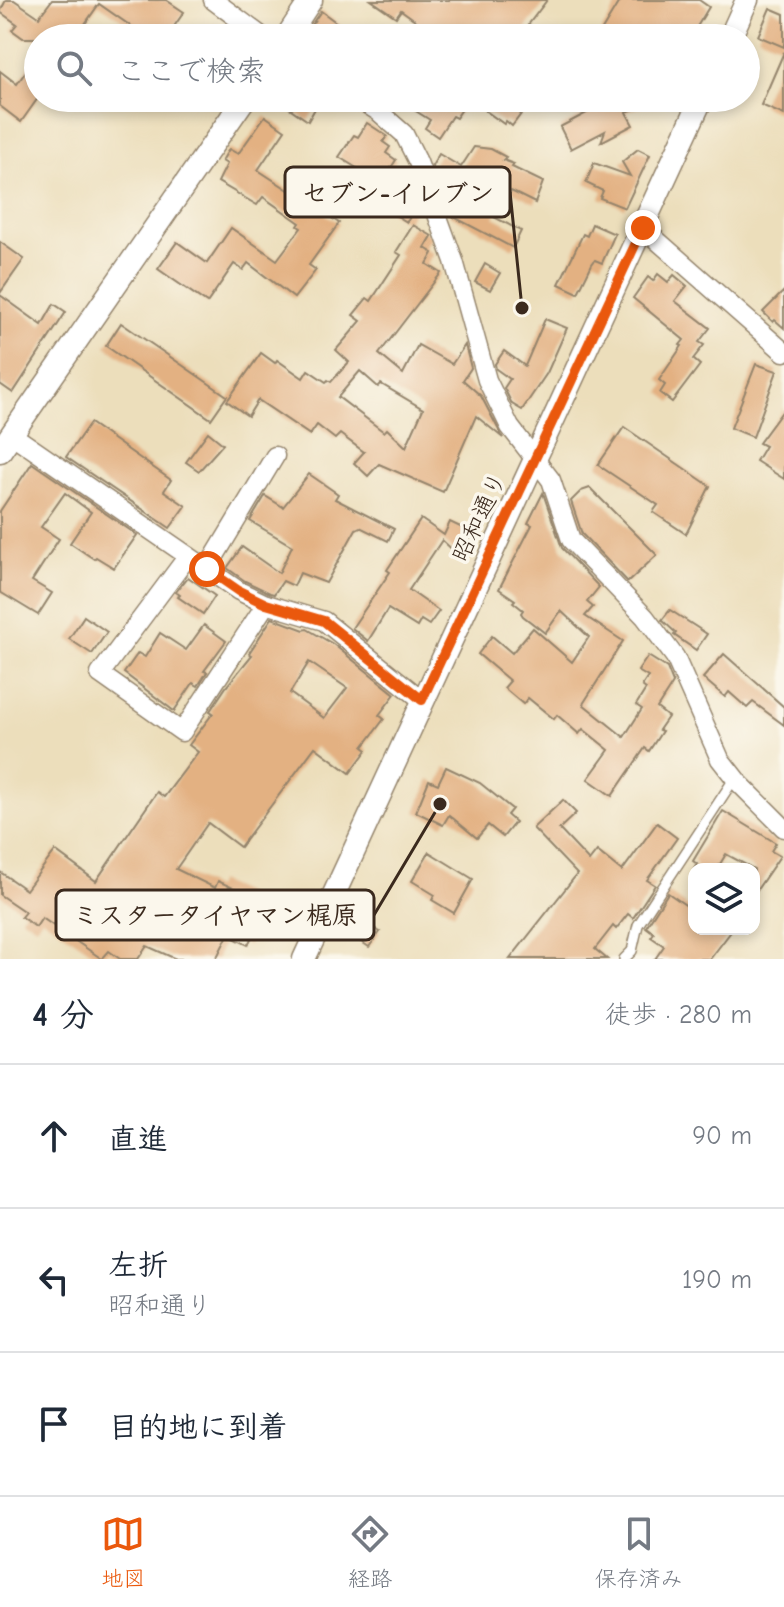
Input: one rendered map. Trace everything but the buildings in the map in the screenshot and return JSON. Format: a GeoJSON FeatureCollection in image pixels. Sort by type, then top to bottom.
{"type":"FeatureCollection","features":[{"type":"Feature","properties":{"kind":"street"},"geometry":{"type":"LineString","coordinates":[[213,0],[245,24]]}},
{"type":"Feature","properties":{"kind":"street"},"geometry":{"type":"LineString","coordinates":[[295,24],[311,0]]}},
{"type":"Feature","properties":{"kind":"street"},"geometry":{"type":"LineString","coordinates":[[736,24],[747,0]]}},
{"type":"Feature","properties":{"kind":"street"},"geometry":{"type":"LineString","coordinates":[[235,112],[6,442],[239,591],[266,604],[324,621],[422,700]]}},
{"type":"Feature","properties":{"kind":"street"},"geometry":{"type":"LineString","coordinates":[[379,112],[404,134],[413,152],[454,261],[487,380],[510,427],[551,480],[571,540],[645,617],[675,657],[720,759],[784,828]]}},
{"type":"Feature","properties":{"kind":"street","name":"昭和通り"},"geometry":{"type":"LineString","coordinates":[[304,959],[696,112]]}},
{"type":"Feature","properties":{"kind":"street"},"geometry":{"type":"LineString","coordinates":[[643,228],[784,352]]}},
{"type":"Feature","properties":{"kind":"street"},"geometry":{"type":"LineString","coordinates":[[207,569],[275,456]]}},
{"type":"Feature","properties":{"kind":"street"},"geometry":{"type":"LineString","coordinates":[[188,556],[100,674],[182,732],[266,604]]}},
{"type":"Feature","properties":{"kind":"lane"},"geometry":{"type":"LineString","coordinates":[[624,959],[632,951],[638,925],[736,776]]}},
{"type":"Feature","properties":{"kind":"place","name":"セブン-イレブン"},"geometry":{"type":"Point","coordinates":[522,308]}},
{"type":"Feature","properties":{"kind":"place","name":"ミスタータイヤマン梶原"},"geometry":{"type":"Point","coordinates":[440,804]}},
{"type":"Feature","properties":{"kind":"route"},"geometry":{"type":"LineString","coordinates":[[207,569],[239,591],[266,604],[324,621],[422,700],[643,228]]}}]}
